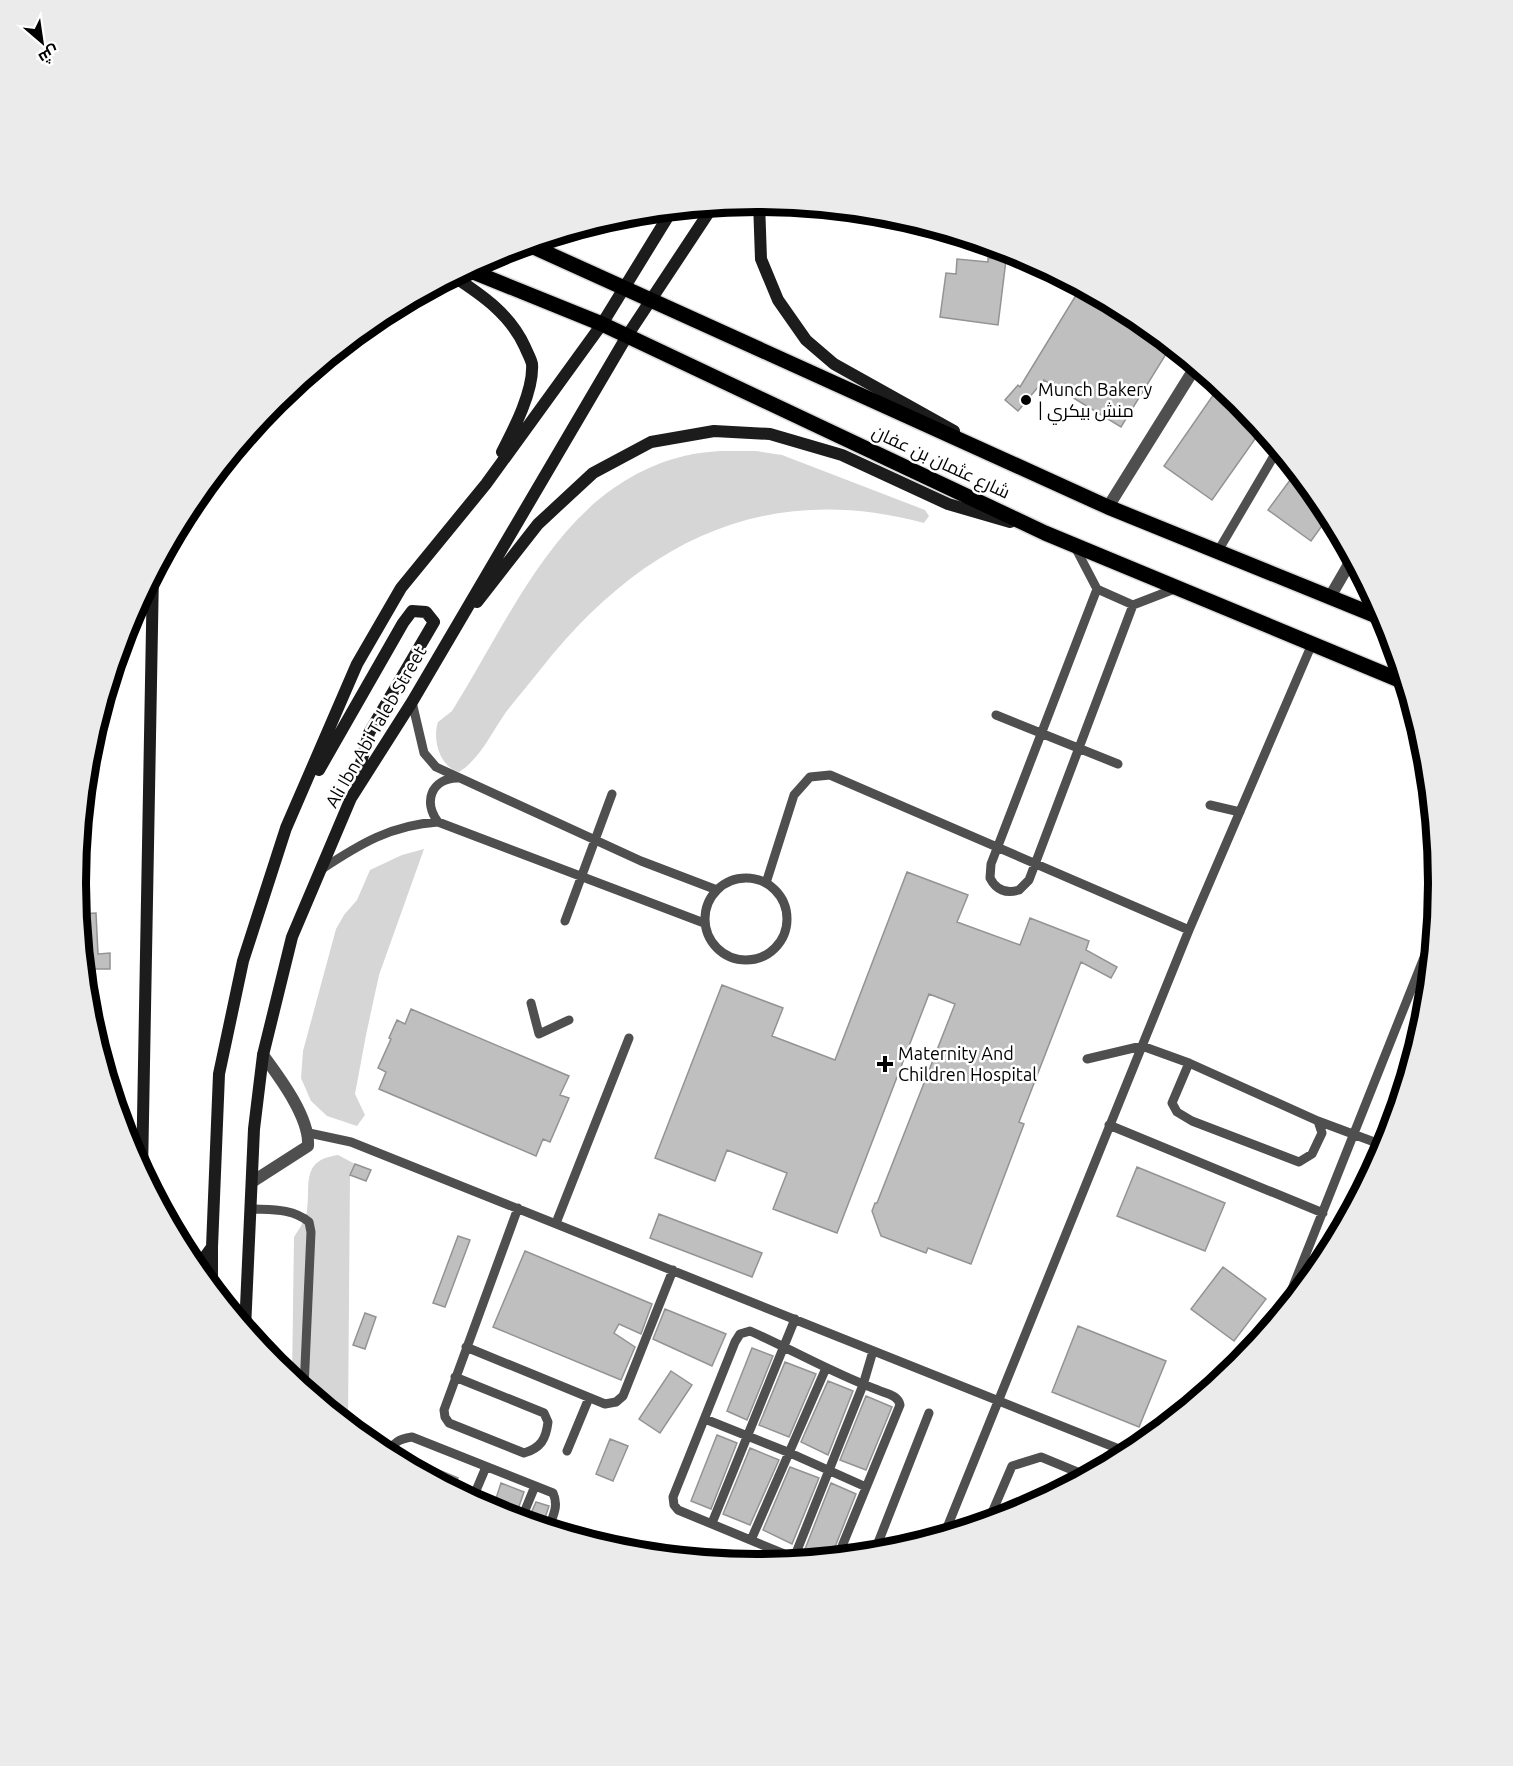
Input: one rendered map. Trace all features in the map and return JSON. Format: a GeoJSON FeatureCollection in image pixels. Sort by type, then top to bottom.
{"type":"FeatureCollection","features":[{"type":"Feature","properties":{"kind":"main road","name":"شارع عثمان بن عفان"},"geometry":{"type":"LineString","coordinates":[[538,249],[1108,507],[1370,613]]}},
{"type":"Feature","properties":{"kind":"main road","name":"شارع عثمان بن عفان"},"geometry":{"type":"LineString","coordinates":[[477,273],[602,324],[1045,533],[1396,679]]}},
{"type":"Feature","properties":{"kind":"street"},"geometry":{"type":"LineString","coordinates":[[759,212],[761,259],[778,300],[806,340],[834,364],[985,449],[1108,507],[1192,373]]}},
{"type":"Feature","properties":{"kind":"street","name":"Ali Ibn Abi Taleb Street"},"geometry":{"type":"LineString","coordinates":[[245,1317],[254,1129],[263,1055],[292,937],[351,798],[412,702],[627,336],[708,214]]}},
{"type":"Feature","properties":{"kind":"street"},"geometry":{"type":"LineString","coordinates":[[212,1274],[219,1074],[243,961],[286,828],[357,664],[401,588],[486,484],[602,324],[627,288],[667,218]]}},
{"type":"Feature","properties":{"kind":"street"},"geometry":{"type":"LineString","coordinates":[[460,281],[486,298],[504,315],[519,333],[532,363],[527,389],[515,426],[486,484]]}},
{"type":"Feature","properties":{"kind":"street"},"geometry":{"type":"LineString","coordinates":[[447,640],[538,524],[593,473],[651,441],[714,431],[770,434],[842,455],[948,504],[1045,533]]}},
{"type":"Feature","properties":{"kind":"street"},"geometry":{"type":"LineString","coordinates":[[1330,597],[1348,566]]}},
{"type":"Feature","properties":{"kind":"street"},"geometry":{"type":"LineString","coordinates":[[141,1150],[153,591]]}},
{"type":"Feature","properties":{"kind":"street"},"geometry":{"type":"LineString","coordinates":[[286,828],[403,623],[412,611],[426,612],[434,622],[369,733],[351,798]]}},
{"type":"Feature","properties":{"kind":"street"},"geometry":{"type":"LineString","coordinates":[[252,1182],[308,1146],[309,1133],[300,1112],[263,1055]]}},
{"type":"Feature","properties":{"kind":"street"},"geometry":{"type":"LineString","coordinates":[[202,1260],[212,1247]]}},
{"type":"Feature","properties":{"kind":"lane"},"geometry":{"type":"LineString","coordinates":[[1218,551],[1274,456]]}},
{"type":"Feature","properties":{"kind":"lane"},"geometry":{"type":"LineString","coordinates":[[1074,545],[1097,589],[1133,605],[1177,588]]}},
{"type":"Feature","properties":{"kind":"lane"},"geometry":{"type":"LineString","coordinates":[[1097,589],[991,864],[990,878],[993,884],[1005,892],[1012,892],[1025,886],[1036,865],[1133,605]]}},
{"type":"Feature","properties":{"kind":"lane"},"geometry":{"type":"LineString","coordinates":[[948,1526],[1189,930],[1312,644]]}},
{"type":"Feature","properties":{"kind":"lane"},"geometry":{"type":"LineString","coordinates":[[412,702],[424,753],[436,767],[641,861],[717,890]]}},
{"type":"Feature","properties":{"kind":"lane"},"geometry":{"type":"LineString","coordinates":[[996,715],[1118,764]]}},
{"type":"Feature","properties":{"kind":"lane"},"geometry":{"type":"LineString","coordinates":[[436,767],[436,786]]}},
{"type":"Feature","properties":{"kind":"lane"},"geometry":{"type":"LineString","coordinates":[[766,883],[794,795],[810,777],[830,775],[1189,930]]}},
{"type":"Feature","properties":{"kind":"lane"},"geometry":{"type":"LineString","coordinates":[[438,822],[429,806],[430,796],[436,786],[446,778],[459,777]]}},
{"type":"Feature","properties":{"kind":"lane"},"geometry":{"type":"LineString","coordinates":[[565,921],[612,794]]}},
{"type":"Feature","properties":{"kind":"lane"},"geometry":{"type":"LineString","coordinates":[[1210,805],[1240,812]]}},
{"type":"Feature","properties":{"kind":"lane"},"geometry":{"type":"LineString","coordinates":[[322,869],[378,835],[410,824],[438,822],[704,923]]}},
{"type":"Feature","properties":{"kind":"lane"},"geometry":{"type":"LineString","coordinates":[[747,877],[766,883],[774,888],[784,902],[787,919],[783,936],[776,947],[764,956],[750,960],[734,959],[714,946],[704,923],[704,915],[712,894],[731,880],[747,877]]}},
{"type":"Feature","properties":{"kind":"lane"},"geometry":{"type":"LineString","coordinates":[[1294,1283],[1423,960]]}},
{"type":"Feature","properties":{"kind":"lane"},"geometry":{"type":"LineString","coordinates":[[531,1003],[539,1034],[569,1020]]}},
{"type":"Feature","properties":{"kind":"lane"},"geometry":{"type":"LineString","coordinates":[[556,1223],[629,1038]]}},
{"type":"Feature","properties":{"kind":"lane"},"geometry":{"type":"LineString","coordinates":[[1087,1059],[1142,1046],[1189,1063],[1318,1121],[1375,1142]]}},
{"type":"Feature","properties":{"kind":"lane"},"geometry":{"type":"LineString","coordinates":[[1189,1063],[1172,1103],[1177,1112],[1192,1121],[1299,1162],[1312,1154],[1322,1133],[1318,1121]]}},
{"type":"Feature","properties":{"kind":"lane"},"geometry":{"type":"LineString","coordinates":[[1110,1125],[1323,1213]]}},
{"type":"Feature","properties":{"kind":"lane"},"geometry":{"type":"LineString","coordinates":[[309,1133],[351,1142],[1117,1448]]}},
{"type":"Feature","properties":{"kind":"lane"},"geometry":{"type":"LineString","coordinates":[[455,1377],[543,1413],[548,1422],[543,1443],[534,1450],[524,1453],[449,1423],[444,1410],[455,1377],[518,1208]]}},
{"type":"Feature","properties":{"kind":"lane"},"geometry":{"type":"LineString","coordinates":[[250,1209],[290,1212],[299,1214],[309,1222],[311,1232],[304,1378]]}},
{"type":"Feature","properties":{"kind":"lane"},"geometry":{"type":"LineString","coordinates":[[466,1347],[605,1404],[616,1402],[623,1396],[673,1270]]}},
{"type":"Feature","properties":{"kind":"lane"},"geometry":{"type":"LineString","coordinates":[[712,1523],[749,1438],[795,1319]]}},
{"type":"Feature","properties":{"kind":"lane"},"geometry":{"type":"LineString","coordinates":[[783,1553],[678,1510],[674,1505],[673,1497],[740,1334],[750,1331],[863,1385],[894,1396],[900,1406],[841,1548]]}},
{"type":"Feature","properties":{"kind":"lane"},"geometry":{"type":"LineString","coordinates":[[799,1553],[827,1470],[863,1385],[873,1350]]}},
{"type":"Feature","properties":{"kind":"lane"},"geometry":{"type":"LineString","coordinates":[[751,1540],[826,1368]]}},
{"type":"Feature","properties":{"kind":"lane"},"geometry":{"type":"LineString","coordinates":[[567,1451],[589,1398]]}},
{"type":"Feature","properties":{"kind":"lane"},"geometry":{"type":"LineString","coordinates":[[878,1542],[929,1413]]}},
{"type":"Feature","properties":{"kind":"lane"},"geometry":{"type":"LineString","coordinates":[[705,1419],[790,1452],[866,1487]]}},
{"type":"Feature","properties":{"kind":"lane"},"geometry":{"type":"LineString","coordinates":[[392,1446],[399,1439],[412,1437],[553,1493],[556,1509],[551,1521]]}},
{"type":"Feature","properties":{"kind":"lane"},"geometry":{"type":"LineString","coordinates":[[993,1510],[1012,1466],[1041,1457],[1077,1472]]}},
{"type":"Feature","properties":{"kind":"lane"},"geometry":{"type":"LineString","coordinates":[[475,1492],[486,1467]]}},
{"type":"Feature","properties":{"kind":"lane"},"geometry":{"type":"LineString","coordinates":[[525,1512],[536,1486]]}},
{"type":"Feature","properties":{"kind":"shaded area"},"geometry":{"type":"Polygon","coordinates":[[[720,451],[756,451],[782,455],[925,510],[929,516],[924,523],[865,512],[810,510],[758,517],[709,533],[663,556],[620,587],[579,625],[506,712],[479,753],[466,767],[459,772],[447,765],[442,759],[437,744],[438,722],[452,711],[520,596],[545,559],[573,525],[604,495],[641,472],[684,456],[720,451]]]}},
{"type":"Feature","properties":{"kind":"shaded area"},"geometry":{"type":"Polygon","coordinates":[[[424,849],[379,975],[355,1094],[365,1115],[357,1126],[327,1116],[311,1101],[301,1078],[303,1051],[336,929],[357,900],[370,870],[402,855],[424,849]]]}},
{"type":"Feature","properties":{"kind":"shaded area"},"geometry":{"type":"Polygon","coordinates":[[[338,1155],[355,1164],[350,1175],[348,1415],[292,1367],[294,1237],[306,1215],[310,1175],[318,1162],[338,1155]]]}},
{"type":"Feature","properties":{"kind":"building"},"geometry":{"type":"Polygon","coordinates":[[[988,258],[1006,260],[998,325],[940,317],[946,273],[956,274],[957,259],[988,262],[988,258]]]}},
{"type":"Feature","properties":{"kind":"building"},"geometry":{"type":"Polygon","coordinates":[[[1077,294],[1129,325],[1167,353],[1121,427],[1044,380],[1018,411],[1005,400],[1018,385],[1020,387],[1077,294]]]}},
{"type":"Feature","properties":{"kind":"building"},"geometry":{"type":"Polygon","coordinates":[[[1214,393],[1257,436],[1212,500],[1164,466],[1214,393]]]}},
{"type":"Feature","properties":{"kind":"building"},"geometry":{"type":"Polygon","coordinates":[[[1291,478],[1323,524],[1311,541],[1268,510],[1291,478]]]}},
{"type":"Feature","properties":{"kind":"building"},"geometry":{"type":"Polygon","coordinates":[[[907,872],[968,895],[957,922],[1020,945],[1030,918],[1089,941],[1086,950],[1117,967],[1111,978],[1081,962],[1019,1122],[1024,1124],[971,1264],[928,1248],[926,1253],[881,1236],[872,1211],[955,1004],[929,994],[837,1233],[773,1209],[787,1173],[727,1150],[715,1181],[655,1158],[722,985],[783,1008],[772,1036],[835,1060],[907,872]]]}},
{"type":"Feature","properties":{"kind":"building"},"geometry":{"type":"Polygon","coordinates":[[[96,913],[98,954],[110,953],[110,969],[95,969],[97,996],[95,996],[91,971],[87,914],[96,913]]]}},
{"type":"Feature","properties":{"kind":"building"},"geometry":{"type":"Polygon","coordinates":[[[411,1009],[569,1076],[560,1095],[569,1098],[550,1142],[543,1139],[536,1156],[379,1089],[386,1072],[378,1068],[391,1039],[389,1038],[397,1020],[405,1024],[411,1009]]]}},
{"type":"Feature","properties":{"kind":"building"},"geometry":{"type":"Polygon","coordinates":[[[355,1164],[371,1170],[366,1181],[350,1175],[355,1164]]]}},
{"type":"Feature","properties":{"kind":"building"},"geometry":{"type":"Polygon","coordinates":[[[1137,1167],[1225,1203],[1205,1251],[1117,1216],[1137,1167]]]}},
{"type":"Feature","properties":{"kind":"building"},"geometry":{"type":"Polygon","coordinates":[[[659,1214],[762,1253],[752,1277],[650,1238],[659,1214]]]}},
{"type":"Feature","properties":{"kind":"building"},"geometry":{"type":"Polygon","coordinates":[[[458,1236],[470,1240],[445,1307],[433,1303],[458,1236]]]}},
{"type":"Feature","properties":{"kind":"building"},"geometry":{"type":"Polygon","coordinates":[[[525,1251],[652,1304],[641,1334],[619,1324],[614,1333],[635,1347],[621,1380],[493,1327],[525,1251]]]}},
{"type":"Feature","properties":{"kind":"building"},"geometry":{"type":"Polygon","coordinates":[[[1223,1267],[1266,1299],[1234,1341],[1191,1309],[1223,1267]]]}},
{"type":"Feature","properties":{"kind":"building"},"geometry":{"type":"Polygon","coordinates":[[[665,1309],[726,1334],[712,1366],[653,1339],[665,1309]]]}},
{"type":"Feature","properties":{"kind":"building"},"geometry":{"type":"Polygon","coordinates":[[[365,1313],[376,1317],[365,1349],[353,1345],[365,1313]]]}},
{"type":"Feature","properties":{"kind":"building"},"geometry":{"type":"Polygon","coordinates":[[[1078,1326],[1166,1361],[1139,1427],[1052,1392],[1078,1326]]]}},
{"type":"Feature","properties":{"kind":"building"},"geometry":{"type":"Polygon","coordinates":[[[752,1348],[773,1356],[747,1420],[727,1411],[752,1348]]]}},
{"type":"Feature","properties":{"kind":"building"},"geometry":{"type":"Polygon","coordinates":[[[785,1362],[816,1374],[789,1437],[759,1425],[785,1362]]]}},
{"type":"Feature","properties":{"kind":"building"},"geometry":{"type":"Polygon","coordinates":[[[671,1371],[692,1385],[660,1433],[639,1419],[671,1371]]]}},
{"type":"Feature","properties":{"kind":"building"},"geometry":{"type":"Polygon","coordinates":[[[828,1381],[853,1391],[828,1455],[801,1442],[828,1381]]]}},
{"type":"Feature","properties":{"kind":"building"},"geometry":{"type":"Polygon","coordinates":[[[866,1396],[892,1407],[866,1470],[840,1460],[866,1396]]]}},
{"type":"Feature","properties":{"kind":"building"},"geometry":{"type":"Polygon","coordinates":[[[717,1435],[737,1443],[711,1509],[691,1501],[717,1435]]]}},
{"type":"Feature","properties":{"kind":"building"},"geometry":{"type":"Polygon","coordinates":[[[610,1439],[628,1446],[613,1481],[596,1474],[610,1439]]]}},
{"type":"Feature","properties":{"kind":"building"},"geometry":{"type":"Polygon","coordinates":[[[750,1448],[779,1460],[750,1525],[723,1514],[750,1448]]]}},
{"type":"Feature","properties":{"kind":"building"},"geometry":{"type":"Polygon","coordinates":[[[421,1464],[458,1478],[456,1483],[421,1464]]]}},
{"type":"Feature","properties":{"kind":"building"},"geometry":{"type":"Polygon","coordinates":[[[790,1467],[819,1478],[792,1544],[763,1530],[790,1467]]]}},
{"type":"Feature","properties":{"kind":"building"},"geometry":{"type":"Polygon","coordinates":[[[501,1483],[524,1492],[518,1510],[495,1501],[501,1483]]]}},
{"type":"Feature","properties":{"kind":"building"},"geometry":{"type":"Polygon","coordinates":[[[831,1483],[856,1494],[834,1549],[811,1552],[805,1549],[831,1483]]]}},
{"type":"Feature","properties":{"kind":"building"},"geometry":{"type":"Polygon","coordinates":[[[536,1502],[549,1506],[545,1519],[531,1514],[536,1502]]]}},
{"type":"Feature","properties":{"kind":"place","name":"Munch Bakery | منش بيكري"},"geometry":{"type":"Point","coordinates":[1026,400]}},
{"type":"Feature","properties":{"kind":"place","name":"Maternity And Children Hospital"},"geometry":{"type":"Point","coordinates":[885,1064]}}]}
